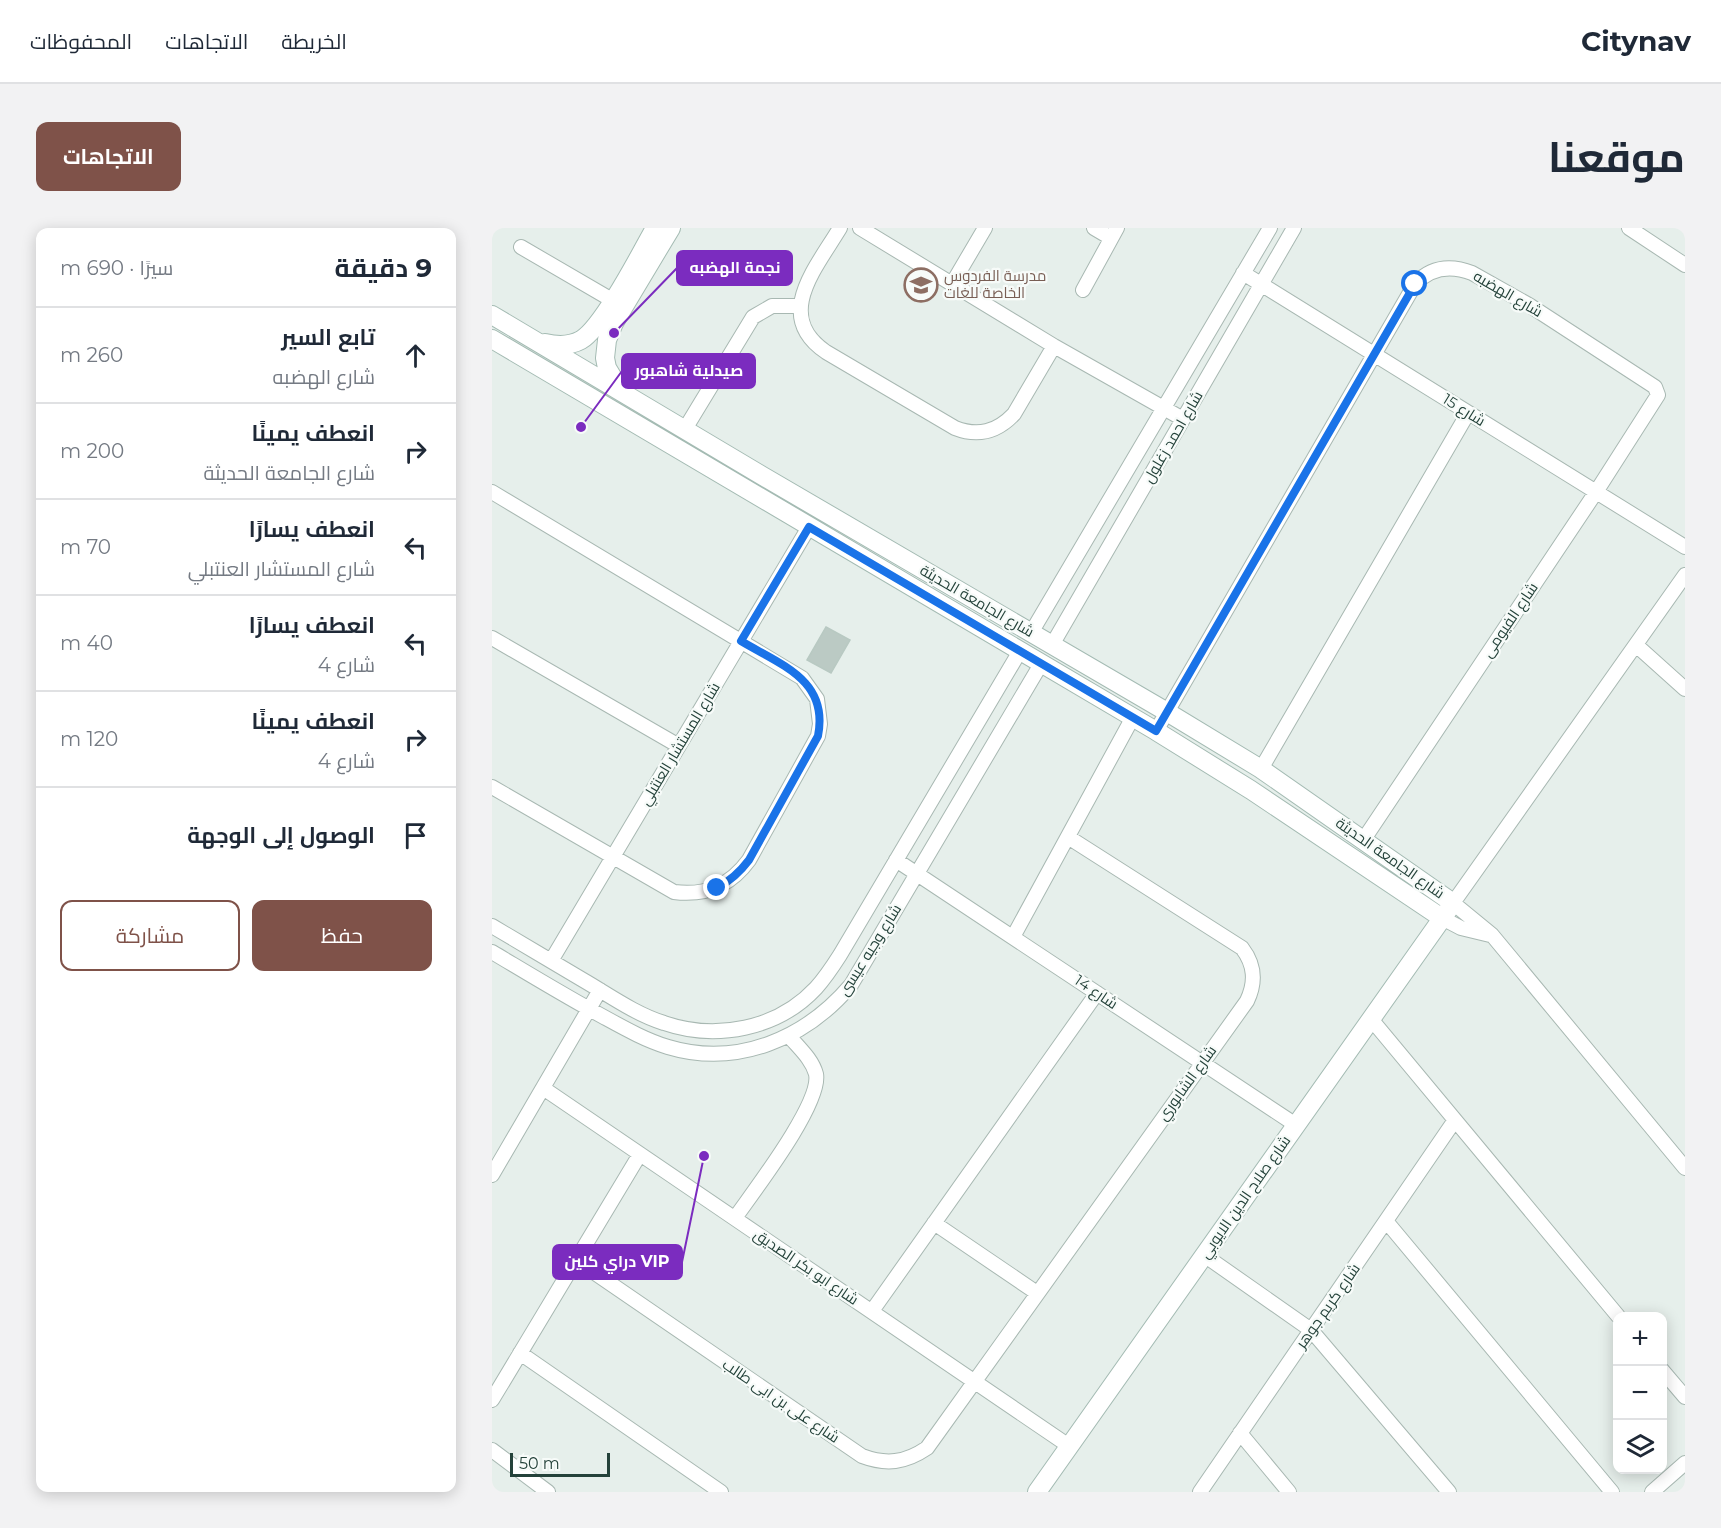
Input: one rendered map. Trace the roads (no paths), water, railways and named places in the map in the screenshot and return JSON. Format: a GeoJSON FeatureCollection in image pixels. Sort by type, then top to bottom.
{"type":"FeatureCollection","features":[{"type":"Feature","properties":{"kind":"street"},"geometry":{"type":"LineString","coordinates":[[532,338],[562,346],[582,339],[597,325],[655,228]]}},
{"type":"Feature","properties":{"kind":"street"},"geometry":{"type":"LineString","coordinates":[[622,392],[608,368],[605,349],[607,340],[614,322],[671,228]]}},
{"type":"Feature","properties":{"kind":"street"},"geometry":{"type":"LineString","coordinates":[[840,228],[802,293],[801,320],[806,333],[815,344],[955,428],[965,432],[987,432],[1006,423],[1014,414],[1054,346]]}},
{"type":"Feature","properties":{"kind":"street"},"geometry":{"type":"LineString","coordinates":[[860,228],[1054,346],[1183,420]]}},
{"type":"Feature","properties":{"kind":"street"},"geometry":{"type":"LineString","coordinates":[[952,284],[985,228]]}},
{"type":"Feature","properties":{"kind":"street"},"geometry":{"type":"LineString","coordinates":[[1083,290],[1114,233],[1094,228]]}},
{"type":"Feature","properties":{"kind":"street","name":"شارع احمد زغلول"},"geometry":{"type":"LineString","coordinates":[[1031,633],[1270,228]]}},
{"type":"Feature","properties":{"kind":"street","name":"شارع احمد زغلول"},"geometry":{"type":"LineString","coordinates":[[1052,645],[1294,228]]}},
{"type":"Feature","properties":{"kind":"street"},"geometry":{"type":"LineString","coordinates":[[1629,228],[1685,264]]}},
{"type":"Feature","properties":{"kind":"street"},"geometry":{"type":"LineString","coordinates":[[521,247],[612,300]]}},
{"type":"Feature","properties":{"kind":"street","name":"شارع الهضبه"},"geometry":{"type":"LineString","coordinates":[[1156,731],[1415,284],[1422,277],[1442,269],[1462,269],[1472,273],[1529,305],[1655,387],[1658,392],[1656,400]]}},
{"type":"Feature","properties":{"kind":"street","name":"شارع 15"},"geometry":{"type":"LineString","coordinates":[[1243,273],[1685,547]]}},
{"type":"Feature","properties":{"kind":"street"},"geometry":{"type":"LineString","coordinates":[[685,429],[753,317],[772,306],[800,306]]}},
{"type":"Feature","properties":{"kind":"street","name":"شارع الجامعة الحديثة"},"geometry":{"type":"LineString","coordinates":[[492,315],[1261,769],[1453,903]]}},
{"type":"Feature","properties":{"kind":"street","name":"شارع الجامعة الحديثة"},"geometry":{"type":"LineString","coordinates":[[492,339],[1156,731],[1251,790],[1442,918]]}},
{"type":"Feature","properties":{"kind":"street","name":"شارع الفيومى"},"geometry":{"type":"LineString","coordinates":[[1364,839],[1656,400]]}},
{"type":"Feature","properties":{"kind":"street"},"geometry":{"type":"LineString","coordinates":[[1261,769],[1468,412]]}},
{"type":"Feature","properties":{"kind":"street"},"geometry":{"type":"LineString","coordinates":[[750,492],[761,475]]}},
{"type":"Feature","properties":{"kind":"street"},"geometry":{"type":"LineString","coordinates":[[492,492],[802,678],[817,699],[820,723],[813,747],[749,860],[729,881],[703,892],[689,894],[674,892],[492,787]]}},
{"type":"Feature","properties":{"kind":"street","name":"شارع المستشار العنتبلي"},"geometry":{"type":"LineString","coordinates":[[551,961],[809,527]]}},
{"type":"Feature","properties":{"kind":"street"},"geometry":{"type":"LineString","coordinates":[[1683,583],[1636,645],[1453,903],[1492,935],[1685,1168]]}},
{"type":"Feature","properties":{"kind":"street"},"geometry":{"type":"LineString","coordinates":[[492,638],[679,746]]}},
{"type":"Feature","properties":{"kind":"street"},"geometry":{"type":"LineString","coordinates":[[1636,645],[1685,688]]}},
{"type":"Feature","properties":{"kind":"street","name":"شارع وجيه عيسى"},"geometry":{"type":"LineString","coordinates":[[492,926],[643,1014],[682,1029],[723,1031],[764,1022],[792,1008],[816,988],[840,955],[1020,651]]}},
{"type":"Feature","properties":{"kind":"street","name":"شارع وجيه عيسى"},"geometry":{"type":"LineString","coordinates":[[492,952],[589,1009],[652,1041],[691,1052],[711,1054],[751,1050],[789,1036],[823,1015],[851,985],[1041,664]]}},
{"type":"Feature","properties":{"kind":"street"},"geometry":{"type":"LineString","coordinates":[[1013,937],[1133,717]]}},
{"type":"Feature","properties":{"kind":"street","name":"شارع الشابوري"},"geometry":{"type":"LineString","coordinates":[[975,1381],[1247,1001],[1252,990],[1253,968],[1242,948],[1068,837]]}},
{"type":"Feature","properties":{"kind":"street","name":"شارع 14"},"geometry":{"type":"LineString","coordinates":[[896,860],[1296,1125]]}},
{"type":"Feature","properties":{"kind":"street","name":"شارع صلاح الدين الايوبي"},"geometry":{"type":"LineString","coordinates":[[1036,1492],[1453,903]]}},
{"type":"Feature","properties":{"kind":"street"},"geometry":{"type":"LineString","coordinates":[[1442,918],[1461,927],[1492,935]]}},
{"type":"Feature","properties":{"kind":"street"},"geometry":{"type":"LineString","coordinates":[[492,1175],[600,990]]}},
{"type":"Feature","properties":{"kind":"street"},"geometry":{"type":"LineString","coordinates":[[872,1311],[1097,993]]}},
{"type":"Feature","properties":{"kind":"street"},"geometry":{"type":"LineString","coordinates":[[1371,1018],[1614,1312]]}},
{"type":"Feature","properties":{"kind":"street"},"geometry":{"type":"LineString","coordinates":[[735,1218],[801,1119],[814,1095],[816,1075],[808,1059],[789,1036]]}},
{"type":"Feature","properties":{"kind":"street","name":"شارع ابو بكر الصديق"},"geometry":{"type":"LineString","coordinates":[[543,1088],[1069,1446]]}},
{"type":"Feature","properties":{"kind":"street","name":"شارع كريم جوهر"},"geometry":{"type":"LineString","coordinates":[[1200,1492],[1455,1120]]}},
{"type":"Feature","properties":{"kind":"street"},"geometry":{"type":"LineString","coordinates":[[492,1400],[640,1154]]}},
{"type":"Feature","properties":{"kind":"street"},"geometry":{"type":"LineString","coordinates":[[1386,1221],[1612,1492]]}},
{"type":"Feature","properties":{"kind":"street"},"geometry":{"type":"LineString","coordinates":[[934,1223],[1037,1293]]}},
{"type":"Feature","properties":{"kind":"street"},"geometry":{"type":"LineString","coordinates":[[1204,1255],[1311,1330],[1449,1492]]}},
{"type":"Feature","properties":{"kind":"street","name":"شارع على بن ابى طالب"},"geometry":{"type":"LineString","coordinates":[[576,1260],[852,1449],[873,1460],[884,1462],[907,1459],[927,1448],[975,1381]]}},
{"type":"Feature","properties":{"kind":"street"},"geometry":{"type":"LineString","coordinates":[[520,1353],[721,1492]]}},
{"type":"Feature","properties":{"kind":"street"},"geometry":{"type":"LineString","coordinates":[[1667,1376],[1685,1397]]}},
{"type":"Feature","properties":{"kind":"street"},"geometry":{"type":"LineString","coordinates":[[1240,1433],[1289,1492]]}},
{"type":"Feature","properties":{"kind":"street"},"geometry":{"type":"LineString","coordinates":[[492,1450],[548,1492]]}},
{"type":"Feature","properties":{"kind":"street"},"geometry":{"type":"LineString","coordinates":[[1652,1492],[1685,1463]]}},
{"type":"Feature","properties":{"kind":"place","name":"مدرسة الفردوس الخاصة للغات"},"geometry":{"type":"Point","coordinates":[921,285]}},
{"type":"Feature","properties":{"kind":"place","name":"نجمة الهضبه"},"geometry":{"type":"Point","coordinates":[614,333]}},
{"type":"Feature","properties":{"kind":"place","name":"صيدلية شاهبور"},"geometry":{"type":"Point","coordinates":[581,427]}},
{"type":"Feature","properties":{"kind":"place","name":"دراي كلين VIP"},"geometry":{"type":"Point","coordinates":[704,1156]}}]}
